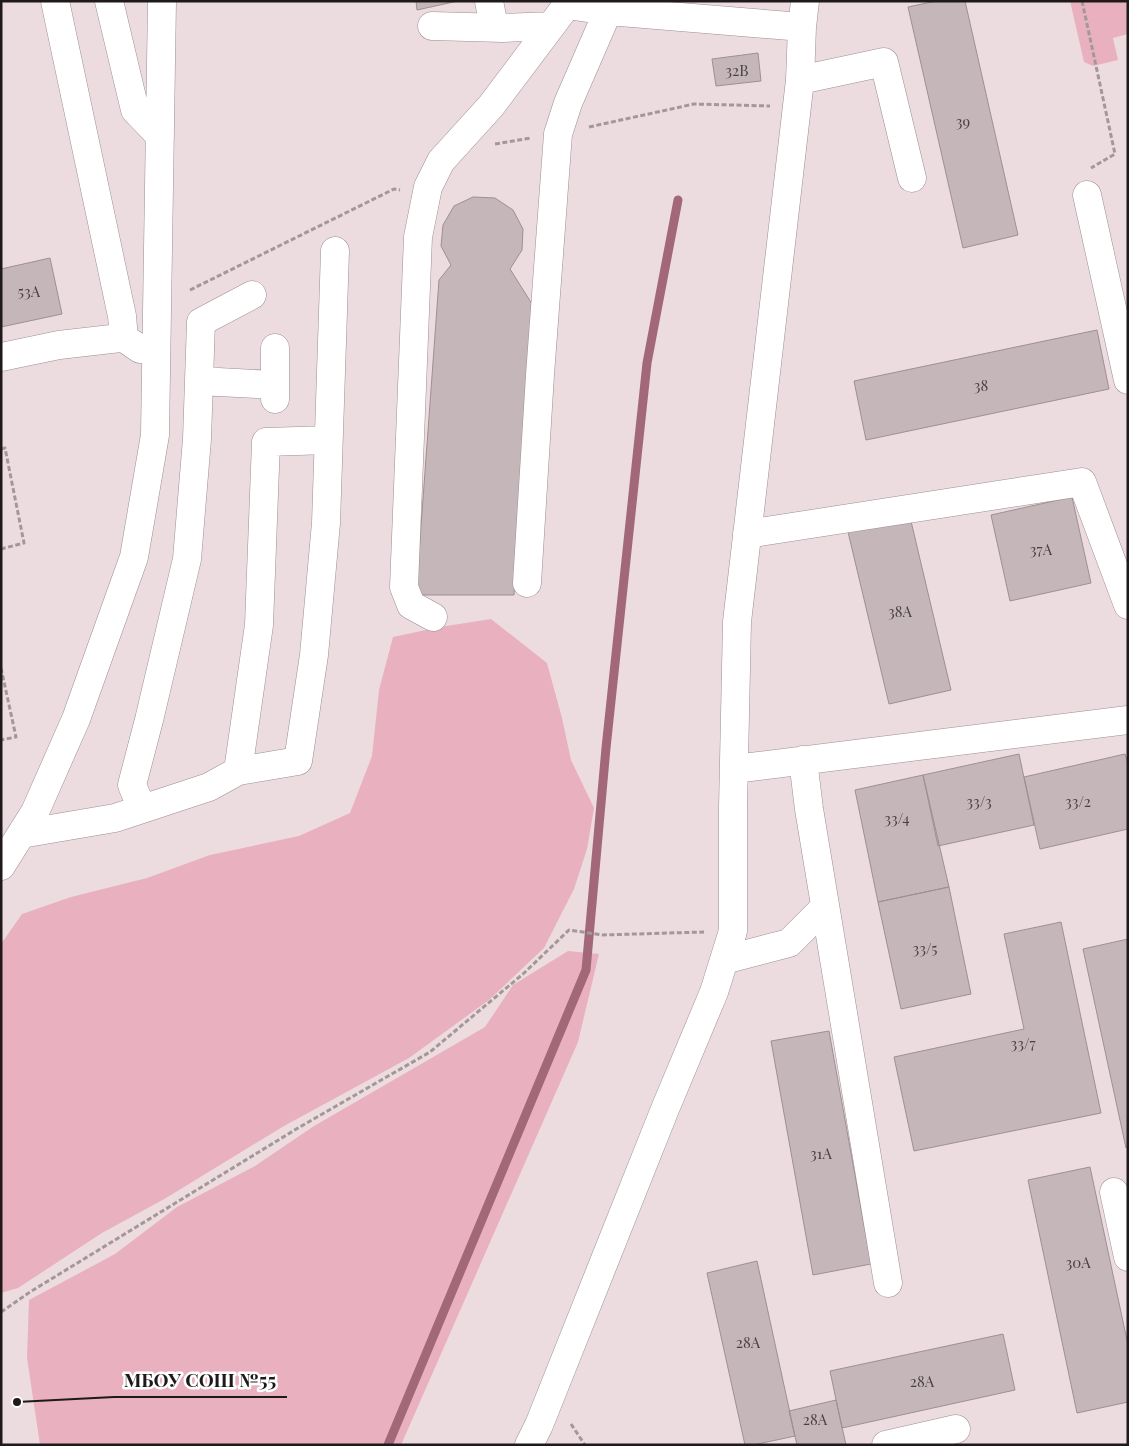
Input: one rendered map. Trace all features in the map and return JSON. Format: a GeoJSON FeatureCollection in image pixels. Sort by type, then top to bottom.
{"type":"FeatureCollection","features":[{"type":"Feature","properties":{"kind":"street"},"geometry":{"type":"LineString","coordinates":[[55,1],[122,316],[124,338]]}},
{"type":"Feature","properties":{"kind":"street"},"geometry":{"type":"LineString","coordinates":[[110,1],[135,110],[160,136]]}},
{"type":"Feature","properties":{"kind":"street"},"geometry":{"type":"LineString","coordinates":[[1,866],[35,812],[76,719],[134,558],[155,435],[162,1]]}},
{"type":"Feature","properties":{"kind":"street"},"geometry":{"type":"LineString","coordinates":[[433,616],[411,605],[404,587],[418,236],[428,187],[441,161],[491,106],[567,3],[608,11],[804,14],[800,80],[737,622],[733,931],[714,992],[665,1109],[540,1425],[529,1445]]}},
{"type":"Feature","properties":{"kind":"street"},"geometry":{"type":"LineString","coordinates":[[527,583],[540,366],[558,134],[568,103],[608,11]]}},
{"type":"Feature","properties":{"kind":"street"},"geometry":{"type":"LineString","coordinates":[[432,26],[492,14],[551,26]]}},
{"type":"Feature","properties":{"kind":"street"},"geometry":{"type":"LineString","coordinates":[[800,80],[884,62],[912,178]]}},
{"type":"Feature","properties":{"kind":"street"},"geometry":{"type":"LineString","coordinates":[[1088,195],[1128,380]]}},
{"type":"Feature","properties":{"kind":"street"},"geometry":{"type":"LineString","coordinates":[[21,834],[115,818],[209,787],[238,771],[298,761],[314,655],[326,523],[335,251]]}},
{"type":"Feature","properties":{"kind":"street"},"geometry":{"type":"LineString","coordinates":[[142,808],[132,785],[188,559],[197,439],[201,322],[252,295]]}},
{"type":"Feature","properties":{"kind":"street"},"geometry":{"type":"LineString","coordinates":[[1,357],[59,345],[124,338],[156,361]]}},
{"type":"Feature","properties":{"kind":"street"},"geometry":{"type":"LineString","coordinates":[[199,381],[275,392],[275,348]]}},
{"type":"Feature","properties":{"kind":"street"},"geometry":{"type":"LineString","coordinates":[[238,771],[259,625],[266,442],[328,440]]}},
{"type":"Feature","properties":{"kind":"street"},"geometry":{"type":"LineString","coordinates":[[747,534],[1082,482],[1128,606]]}},
{"type":"Feature","properties":{"kind":"street"},"geometry":{"type":"LineString","coordinates":[[734,769],[1128,720]]}},
{"type":"Feature","properties":{"kind":"street"},"geometry":{"type":"LineString","coordinates":[[803,760],[808,809],[888,1283]]}},
{"type":"Feature","properties":{"kind":"street"},"geometry":{"type":"LineString","coordinates":[[724,960],[789,943],[825,907]]}},
{"type":"Feature","properties":{"kind":"street"},"geometry":{"type":"LineString","coordinates":[[1114,1192],[1128,1257]]}},
{"type":"Feature","properties":{"kind":"street"},"geometry":{"type":"LineString","coordinates":[[886,1445],[956,1429]]}},
{"type":"Feature","properties":{"kind":"path"},"geometry":{"type":"LineString","coordinates":[[1082,1],[1115,154],[1091,168],[1088,195]]}},
{"type":"Feature","properties":{"kind":"path"},"geometry":{"type":"LineString","coordinates":[[558,134],[694,104],[771,106]]}},
{"type":"Feature","properties":{"kind":"path"},"geometry":{"type":"LineString","coordinates":[[490,148],[494,145],[510,141]]}},
{"type":"Feature","properties":{"kind":"path"},"geometry":{"type":"LineString","coordinates":[[190,290],[394,189],[407,191]]}},
{"type":"Feature","properties":{"kind":"path"},"geometry":{"type":"LineString","coordinates":[[1,449],[5,448],[24,543],[1,548]]}},
{"type":"Feature","properties":{"kind":"path"},"geometry":{"type":"LineString","coordinates":[[1,668],[16,737],[1,740]]}},
{"type":"Feature","properties":{"kind":"path"},"geometry":{"type":"LineString","coordinates":[[1,1312],[30,1292],[298,1128],[430,1052],[523,974],[569,930],[602,935],[712,932]]}},
{"type":"Feature","properties":{"kind":"path"},"geometry":{"type":"LineString","coordinates":[[571,1424],[585,1445]]}},
{"type":"Feature","properties":{"kind":"shaded area"},"geometry":{"type":"Polygon","coordinates":[[[1070,1],[1127,1],[1128,34],[1113,38],[1118,60],[1093,66],[1084,62],[1070,1]]]}},
{"type":"Feature","properties":{"kind":"shaded area"},"geometry":{"type":"Polygon","coordinates":[[[491,619],[547,663],[571,760],[594,808],[587,849],[574,889],[544,948],[489,1000],[409,1058],[284,1126],[166,1198],[102,1233],[18,1288],[1,1293],[1,944],[22,914],[71,897],[147,878],[210,855],[299,836],[350,813],[372,756],[379,690],[393,637],[491,619]]]}},
{"type":"Feature","properties":{"kind":"shaded area"},"geometry":{"type":"Polygon","coordinates":[[[568,951],[599,954],[578,1042],[401,1445],[40,1445],[27,1358],[29,1300],[115,1254],[177,1207],[255,1166],[314,1126],[485,1027],[513,985],[568,951]]]}},
{"type":"Feature","properties":{"kind":"building"},"geometry":{"type":"Polygon","coordinates":[[[416,1],[458,1],[417,10],[416,1]]]}},
{"type":"Feature","properties":{"kind":"building"},"geometry":{"type":"Polygon","coordinates":[[[936,1],[965,1],[1018,235],[963,248],[908,7],[936,1]]]}},
{"type":"Feature","properties":{"kind":"building"},"geometry":{"type":"Polygon","coordinates":[[[758,53],[761,81],[716,86],[712,59],[758,53]]]}},
{"type":"Feature","properties":{"kind":"building"},"geometry":{"type":"Polygon","coordinates":[[[473,197],[495,198],[513,210],[523,229],[522,250],[510,269],[532,304],[514,595],[416,595],[439,280],[451,265],[441,246],[443,225],[454,206],[473,197]]]}},
{"type":"Feature","properties":{"kind":"building"},"geometry":{"type":"Polygon","coordinates":[[[50,258],[62,314],[1,327],[1,269],[50,258]]]}},
{"type":"Feature","properties":{"kind":"building"},"geometry":{"type":"Polygon","coordinates":[[[1097,330],[1109,389],[866,440],[854,381],[1097,330]]]}},
{"type":"Feature","properties":{"kind":"building"},"geometry":{"type":"Polygon","coordinates":[[[1072,497],[1091,583],[1010,601],[991,515],[1072,497]]]}},
{"type":"Feature","properties":{"kind":"building"},"geometry":{"type":"Polygon","coordinates":[[[910,517],[951,690],[889,704],[848,532],[910,517]]]}},
{"type":"Feature","properties":{"kind":"building"},"geometry":{"type":"Polygon","coordinates":[[[1019,754],[1034,825],[938,846],[923,775],[1019,754]]]}},
{"type":"Feature","properties":{"kind":"building"},"geometry":{"type":"Polygon","coordinates":[[[1125,754],[1128,764],[1128,829],[1040,849],[1024,777],[1125,754]]]}},
{"type":"Feature","properties":{"kind":"building"},"geometry":{"type":"Polygon","coordinates":[[[923,775],[949,887],[878,902],[855,790],[923,775]]]}},
{"type":"Feature","properties":{"kind":"building"},"geometry":{"type":"Polygon","coordinates":[[[949,887],[971,994],[901,1009],[878,902],[949,887]]]}},
{"type":"Feature","properties":{"kind":"building"},"geometry":{"type":"Polygon","coordinates":[[[1061,922],[1101,1113],[914,1151],[894,1057],[1024,1029],[1004,934],[1061,922]]]}},
{"type":"Feature","properties":{"kind":"building"},"geometry":{"type":"Polygon","coordinates":[[[1128,939],[1128,1147],[1126,1148],[1083,949],[1128,939]]]}},
{"type":"Feature","properties":{"kind":"building"},"geometry":{"type":"Polygon","coordinates":[[[829,1031],[871,1264],[813,1275],[771,1041],[829,1031]]]}},
{"type":"Feature","properties":{"kind":"building"},"geometry":{"type":"Polygon","coordinates":[[[1090,1167],[1128,1345],[1128,1402],[1077,1413],[1028,1180],[1090,1167]]]}},
{"type":"Feature","properties":{"kind":"building"},"geometry":{"type":"Polygon","coordinates":[[[757,1261],[795,1436],[745,1445],[707,1273],[757,1261]]]}},
{"type":"Feature","properties":{"kind":"building"},"geometry":{"type":"Polygon","coordinates":[[[1003,1334],[1015,1390],[842,1428],[830,1371],[1003,1334]]]}},
{"type":"Feature","properties":{"kind":"building"},"geometry":{"type":"Polygon","coordinates":[[[836,1400],[846,1445],[797,1445],[789,1411],[836,1400]]]}},
{"type":"Feature","properties":{"kind":"waterway"},"geometry":{"type":"LineString","coordinates":[[388,1445],[586,970],[606,748],[647,363],[678,200]]}},
{"type":"Feature","properties":{"kind":"place","name":"МБОУ СОШ №55"},"geometry":{"type":"Point","coordinates":[17,1402]}}]}
